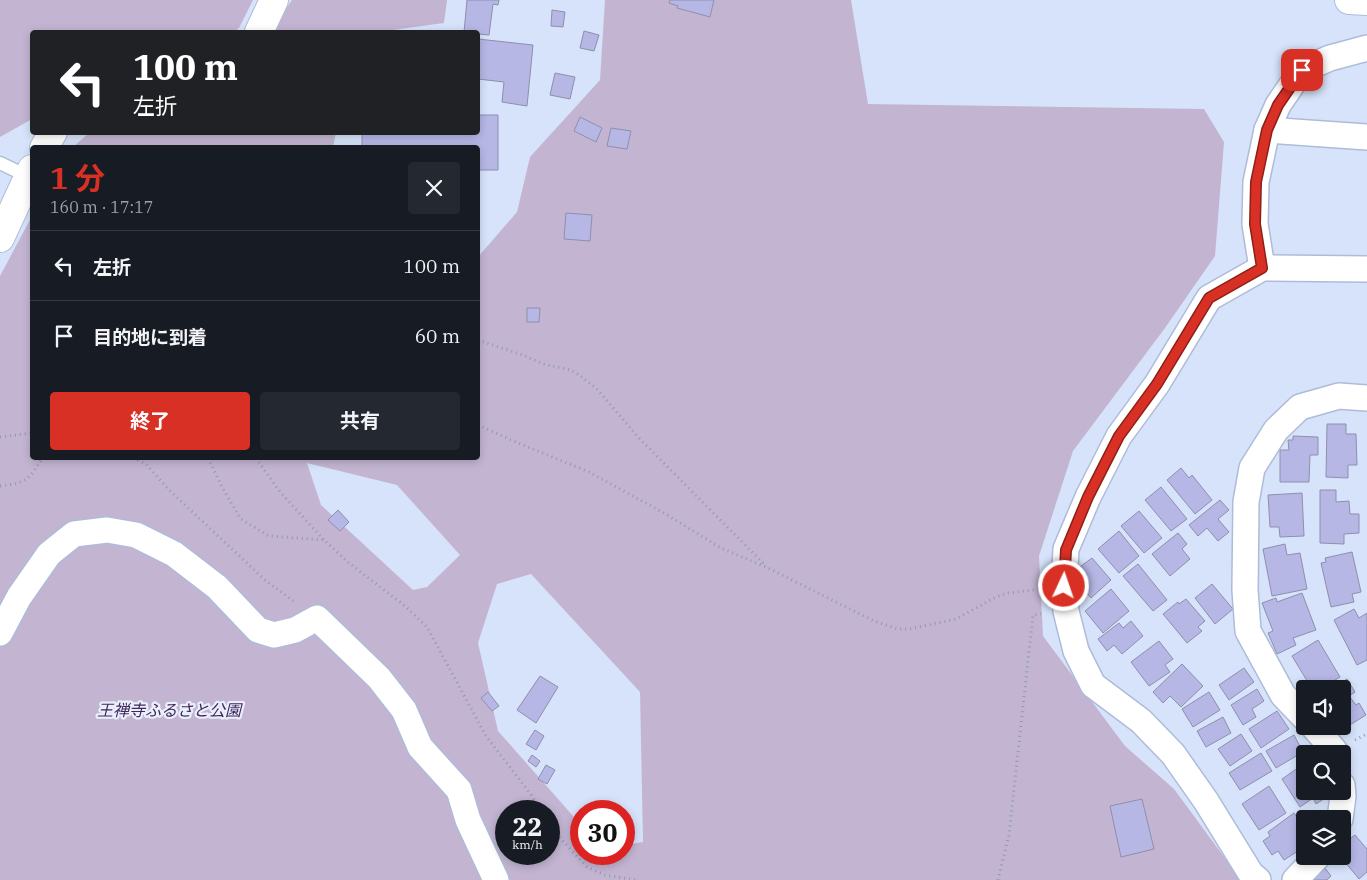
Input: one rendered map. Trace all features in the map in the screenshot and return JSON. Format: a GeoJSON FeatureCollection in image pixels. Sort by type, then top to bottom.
{"type":"FeatureCollection","features":[{"type":"Feature","properties":{"kind":"street"},"geometry":{"type":"LineString","coordinates":[[259,30],[274,0]]}},
{"type":"Feature","properties":{"kind":"street"},"geometry":{"type":"LineString","coordinates":[[1349,0],[1367,1]]}},
{"type":"Feature","properties":{"kind":"street"},"geometry":{"type":"LineString","coordinates":[[1262,268],[1255,224],[1256,182],[1267,130],[1278,105],[1302,70],[1330,58],[1367,48]]}},
{"type":"Feature","properties":{"kind":"street"},"geometry":{"type":"LineString","coordinates":[[1267,130],[1367,137]]}},
{"type":"Feature","properties":{"kind":"street"},"geometry":{"type":"LineString","coordinates":[[0,238],[30,175]]}},
{"type":"Feature","properties":{"kind":"street"},"geometry":{"type":"LineString","coordinates":[[1258,880],[1251,874],[1206,801],[1173,754],[1142,720],[1093,685],[1076,652],[1066,611],[1064,586],[1066,550],[1088,497],[1119,436],[1157,384],[1209,298],[1262,268],[1367,270]]}},
{"type":"Feature","properties":{"kind":"street"},"geometry":{"type":"LineString","coordinates":[[1296,708],[1284,695],[1248,631],[1245,590],[1246,502],[1252,468],[1276,430],[1300,407],[1338,396],[1367,398]]}},
{"type":"Feature","properties":{"kind":"street"},"geometry":{"type":"LineString","coordinates":[[0,633],[19,597],[49,554],[74,534],[107,530],[136,535],[174,554],[218,587],[258,630],[274,635],[295,630],[316,618],[379,678],[404,710],[420,747],[459,790],[468,820],[496,880]]}},
{"type":"Feature","properties":{"kind":"street"},"geometry":{"type":"LineString","coordinates":[[1321,735],[1330,745]]}},
{"type":"Feature","properties":{"kind":"street"},"geometry":{"type":"LineString","coordinates":[[1295,880],[1309,865]]}},
{"type":"Feature","properties":{"kind":"lane"},"geometry":{"type":"LineString","coordinates":[[0,163],[30,173]]}},
{"type":"Feature","properties":{"kind":"path"},"geometry":{"type":"LineString","coordinates":[[480,341],[543,364],[572,370],[579,374],[596,388],[639,438],[768,568]]}},
{"type":"Feature","properties":{"kind":"path"},"geometry":{"type":"LineString","coordinates":[[480,426],[589,472],[664,513],[721,548],[768,568],[874,621],[898,629],[909,629],[956,619],[996,597],[1008,593],[1064,586]]}},
{"type":"Feature","properties":{"kind":"path"},"geometry":{"type":"LineString","coordinates":[[0,437],[30,433]]}},
{"type":"Feature","properties":{"kind":"path"},"geometry":{"type":"LineString","coordinates":[[0,486],[13,485],[27,480],[42,460]]}},
{"type":"Feature","properties":{"kind":"path"},"geometry":{"type":"LineString","coordinates":[[137,460],[146,464],[168,489],[265,580],[316,618]]}},
{"type":"Feature","properties":{"kind":"path"},"geometry":{"type":"LineString","coordinates":[[209,460],[224,491],[241,519],[269,536],[324,540]]}},
{"type":"Feature","properties":{"kind":"path"},"geometry":{"type":"LineString","coordinates":[[257,460],[280,492],[324,540],[349,563],[405,606],[427,627],[486,736],[534,800]]}},
{"type":"Feature","properties":{"kind":"path"},"geometry":{"type":"LineString","coordinates":[[998,880],[1009,835],[1033,615],[1066,611]]}},
{"type":"Feature","properties":{"kind":"path"},"geometry":{"type":"LineString","coordinates":[[560,838],[587,867],[605,875],[636,880]]}},
{"type":"Feature","properties":{"kind":"green space"},"geometry":{"type":"Polygon","coordinates":[[[0,0],[253,0],[239,28],[236,30],[30,30],[30,120],[0,137],[0,0]]]}},
{"type":"Feature","properties":{"kind":"green space"},"geometry":{"type":"Polygon","coordinates":[[[292,0],[447,0],[444,23],[393,30],[270,30],[292,0]]]}},
{"type":"Feature","properties":{"kind":"green space","name":"王禅寺ふるさと公園"},"geometry":{"type":"Polygon","coordinates":[[[605,0],[851,0],[868,104],[1204,109],[1224,142],[1215,256],[1165,328],[1073,451],[1039,556],[1043,636],[1125,746],[1174,789],[1241,880],[0,880],[0,276],[30,220],[30,460],[480,460],[480,255],[517,212],[530,157],[600,80],[605,0]],[[307,463],[321,505],[413,590],[427,587],[460,555],[397,485],[307,463]],[[531,574],[497,584],[478,643],[498,731],[559,800],[495,800],[495,865],[560,865],[560,801],[570,813],[570,865],[635,865],[635,843],[643,842],[640,692],[531,574]]]}},
{"type":"Feature","properties":{"kind":"green space"},"geometry":{"type":"Polygon","coordinates":[[[87,135],[336,135],[333,145],[75,145],[87,135]]]}},
{"type":"Feature","properties":{"kind":"building"},"geometry":{"type":"Polygon","coordinates":[[[467,0],[499,0],[498,5],[493,4],[489,35],[480,34],[480,30],[464,30],[467,0]]]}},
{"type":"Feature","properties":{"kind":"building"},"geometry":{"type":"Polygon","coordinates":[[[670,0],[714,0],[710,17],[677,8],[678,6],[669,3],[670,0]]]}},
{"type":"Feature","properties":{"kind":"building"},"geometry":{"type":"Polygon","coordinates":[[[552,10],[565,12],[563,27],[551,26],[552,10]]]}},
{"type":"Feature","properties":{"kind":"building"},"geometry":{"type":"Polygon","coordinates":[[[584,31],[599,35],[594,51],[580,48],[584,31]]]}},
{"type":"Feature","properties":{"kind":"building"},"geometry":{"type":"Polygon","coordinates":[[[480,39],[533,45],[527,106],[502,102],[504,82],[480,79],[480,39]]]}},
{"type":"Feature","properties":{"kind":"building"},"geometry":{"type":"Polygon","coordinates":[[[555,73],[575,77],[570,99],[550,95],[555,73]]]}},
{"type":"Feature","properties":{"kind":"building"},"geometry":{"type":"Polygon","coordinates":[[[480,115],[498,115],[498,170],[480,170],[480,145],[362,145],[362,135],[480,135],[480,115]]]}},
{"type":"Feature","properties":{"kind":"building"},"geometry":{"type":"Polygon","coordinates":[[[580,117],[602,128],[596,142],[574,131],[580,117]]]}},
{"type":"Feature","properties":{"kind":"building"},"geometry":{"type":"Polygon","coordinates":[[[611,128],[631,131],[627,149],[607,146],[611,128]]]}},
{"type":"Feature","properties":{"kind":"building"},"geometry":{"type":"Polygon","coordinates":[[[566,213],[592,215],[590,241],[564,239],[566,213]]]}},
{"type":"Feature","properties":{"kind":"building"},"geometry":{"type":"Polygon","coordinates":[[[527,308],[540,308],[539,322],[527,322],[527,308]]]}},
{"type":"Feature","properties":{"kind":"building"},"geometry":{"type":"Polygon","coordinates":[[[1327,424],[1346,424],[1346,434],[1356,434],[1357,465],[1348,465],[1348,478],[1326,477],[1327,424]]]}},
{"type":"Feature","properties":{"kind":"building"},"geometry":{"type":"Polygon","coordinates":[[[1293,436],[1318,437],[1318,455],[1310,455],[1309,482],[1280,482],[1280,450],[1289,450],[1288,440],[1293,440],[1293,436]]]}},
{"type":"Feature","properties":{"kind":"building"},"geometry":{"type":"Polygon","coordinates":[[[1181,468],[1189,478],[1192,475],[1212,500],[1195,514],[1167,480],[1181,468]]]}},
{"type":"Feature","properties":{"kind":"building"},"geometry":{"type":"Polygon","coordinates":[[[1161,487],[1187,519],[1171,531],[1145,500],[1161,487]]]}},
{"type":"Feature","properties":{"kind":"building"},"geometry":{"type":"Polygon","coordinates":[[[1320,490],[1336,490],[1336,502],[1349,501],[1350,514],[1359,514],[1359,533],[1344,534],[1344,544],[1320,543],[1320,490]]]}},
{"type":"Feature","properties":{"kind":"building"},"geometry":{"type":"Polygon","coordinates":[[[1302,493],[1304,536],[1280,537],[1279,527],[1270,527],[1268,495],[1302,493]]]}},
{"type":"Feature","properties":{"kind":"building"},"geometry":{"type":"Polygon","coordinates":[[[1220,500],[1229,510],[1218,519],[1229,532],[1218,541],[1207,528],[1198,536],[1189,525],[1220,500]]]}},
{"type":"Feature","properties":{"kind":"building"},"geometry":{"type":"Polygon","coordinates":[[[338,510],[349,522],[340,531],[328,520],[338,510]]]}},
{"type":"Feature","properties":{"kind":"building"},"geometry":{"type":"Polygon","coordinates":[[[1139,511],[1162,538],[1144,553],[1121,526],[1139,511]]]}},
{"type":"Feature","properties":{"kind":"building"},"geometry":{"type":"Polygon","coordinates":[[[1119,531],[1139,556],[1119,573],[1098,549],[1119,531]]]}},
{"type":"Feature","properties":{"kind":"building"},"geometry":{"type":"Polygon","coordinates":[[[1178,533],[1187,544],[1182,549],[1190,559],[1170,576],[1152,554],[1178,533]]]}},
{"type":"Feature","properties":{"kind":"building"},"geometry":{"type":"Polygon","coordinates":[[[1285,544],[1287,555],[1300,553],[1307,589],[1272,596],[1263,549],[1285,544]]]}},
{"type":"Feature","properties":{"kind":"building"},"geometry":{"type":"Polygon","coordinates":[[[1352,552],[1361,592],[1352,594],[1354,602],[1331,607],[1321,563],[1326,562],[1325,558],[1352,552]]]}},
{"type":"Feature","properties":{"kind":"building"},"geometry":{"type":"Polygon","coordinates":[[[1092,558],[1111,580],[1091,598],[1081,586],[1087,581],[1077,569],[1092,558]]]}},
{"type":"Feature","properties":{"kind":"building"},"geometry":{"type":"Polygon","coordinates":[[[1138,564],[1167,600],[1153,611],[1123,576],[1138,564]]]}},
{"type":"Feature","properties":{"kind":"building"},"geometry":{"type":"Polygon","coordinates":[[[1212,584],[1233,609],[1215,624],[1195,598],[1212,584]]]}},
{"type":"Feature","properties":{"kind":"building"},"geometry":{"type":"Polygon","coordinates":[[[1111,589],[1129,611],[1103,633],[1085,611],[1111,589]]]}},
{"type":"Feature","properties":{"kind":"building"},"geometry":{"type":"Polygon","coordinates":[[[1302,593],[1316,630],[1293,638],[1296,645],[1277,654],[1268,633],[1273,631],[1262,603],[1276,598],[1277,602],[1302,593]]]}},
{"type":"Feature","properties":{"kind":"building"},"geometry":{"type":"Polygon","coordinates":[[[1186,599],[1205,621],[1198,627],[1202,631],[1187,643],[1163,614],[1178,602],[1179,604],[1186,599]]]}},
{"type":"Feature","properties":{"kind":"building"},"geometry":{"type":"Polygon","coordinates":[[[1354,609],[1359,618],[1367,613],[1367,660],[1357,665],[1334,620],[1354,609]]]}},
{"type":"Feature","properties":{"kind":"building"},"geometry":{"type":"Polygon","coordinates":[[[1131,621],[1143,636],[1122,654],[1114,645],[1107,651],[1098,639],[1119,623],[1123,628],[1131,621]]]}},
{"type":"Feature","properties":{"kind":"building"},"geometry":{"type":"Polygon","coordinates":[[[1318,640],[1340,677],[1335,680],[1307,680],[1292,656],[1318,640]]]}},
{"type":"Feature","properties":{"kind":"building"},"geometry":{"type":"Polygon","coordinates":[[[1159,641],[1173,659],[1165,665],[1170,672],[1149,686],[1131,662],[1159,641]]]}},
{"type":"Feature","properties":{"kind":"building"},"geometry":{"type":"Polygon","coordinates":[[[1182,664],[1203,686],[1181,707],[1170,696],[1163,703],[1153,692],[1182,664]]]}},
{"type":"Feature","properties":{"kind":"building"},"geometry":{"type":"Polygon","coordinates":[[[1244,668],[1254,682],[1229,700],[1219,685],[1244,668]]]}},
{"type":"Feature","properties":{"kind":"building"},"geometry":{"type":"Polygon","coordinates":[[[540,676],[558,687],[536,723],[517,710],[540,676]]]}},
{"type":"Feature","properties":{"kind":"building"},"geometry":{"type":"Polygon","coordinates":[[[1351,686],[1355,692],[1351,695],[1351,686]]]}},
{"type":"Feature","properties":{"kind":"building"},"geometry":{"type":"Polygon","coordinates":[[[1257,689],[1264,701],[1252,709],[1256,717],[1243,725],[1231,705],[1257,689]]]}},
{"type":"Feature","properties":{"kind":"building"},"geometry":{"type":"Polygon","coordinates":[[[488,692],[499,706],[492,711],[481,698],[488,692]]]}},
{"type":"Feature","properties":{"kind":"building"},"geometry":{"type":"Polygon","coordinates":[[[1209,692],[1220,710],[1193,727],[1182,709],[1209,692]]]}},
{"type":"Feature","properties":{"kind":"building"},"geometry":{"type":"Polygon","coordinates":[[[1351,699],[1356,705],[1359,703],[1366,715],[1351,724],[1351,699]]]}},
{"type":"Feature","properties":{"kind":"building"},"geometry":{"type":"Polygon","coordinates":[[[1277,711],[1289,729],[1261,748],[1249,729],[1277,711]]]}},
{"type":"Feature","properties":{"kind":"building"},"geometry":{"type":"Polygon","coordinates":[[[1223,717],[1231,733],[1206,747],[1197,731],[1223,717]]]}},
{"type":"Feature","properties":{"kind":"building"},"geometry":{"type":"Polygon","coordinates":[[[535,730],[544,736],[536,750],[526,744],[535,730]]]}},
{"type":"Feature","properties":{"kind":"building"},"geometry":{"type":"Polygon","coordinates":[[[1241,734],[1252,751],[1230,766],[1218,749],[1241,734]]]}},
{"type":"Feature","properties":{"kind":"building"},"geometry":{"type":"Polygon","coordinates":[[[1294,735],[1299,745],[1296,745],[1296,756],[1276,768],[1266,751],[1294,735]]]}},
{"type":"Feature","properties":{"kind":"building"},"geometry":{"type":"Polygon","coordinates":[[[1261,753],[1272,771],[1240,790],[1229,773],[1261,753]]]}},
{"type":"Feature","properties":{"kind":"building"},"geometry":{"type":"Polygon","coordinates":[[[532,755],[540,761],[536,767],[528,761],[532,755]]]}},
{"type":"Feature","properties":{"kind":"building"},"geometry":{"type":"Polygon","coordinates":[[[546,765],[555,770],[547,784],[538,779],[546,765]]]}},
{"type":"Feature","properties":{"kind":"building"},"geometry":{"type":"Polygon","coordinates":[[[1296,769],[1296,800],[1310,800],[1300,807],[1282,779],[1296,769]]]}},
{"type":"Feature","properties":{"kind":"building"},"geometry":{"type":"Polygon","coordinates":[[[1269,786],[1286,813],[1259,830],[1242,804],[1269,786]]]}},
{"type":"Feature","properties":{"kind":"building"},"geometry":{"type":"Polygon","coordinates":[[[1142,799],[1154,849],[1121,857],[1110,806],[1142,799]]]}},
{"type":"Feature","properties":{"kind":"building"},"geometry":{"type":"Polygon","coordinates":[[[1314,800],[1322,800],[1316,804],[1314,800]]]}},
{"type":"Feature","properties":{"kind":"building"},"geometry":{"type":"Polygon","coordinates":[[[1294,813],[1296,816],[1296,852],[1284,860],[1278,851],[1272,855],[1263,841],[1270,836],[1268,832],[1294,813]]]}},
{"type":"Feature","properties":{"kind":"building"},"geometry":{"type":"Polygon","coordinates":[[[1355,835],[1367,849],[1367,872],[1359,879],[1347,865],[1351,865],[1351,838],[1355,835]]]}},
{"type":"Feature","properties":{"kind":"building"},"geometry":{"type":"Polygon","coordinates":[[[1325,868],[1331,876],[1327,880],[1311,880],[1325,868]]]}},
{"type":"Feature","properties":{"kind":"route"},"geometry":{"type":"LineString","coordinates":[[1064,586],[1066,550],[1088,497],[1119,436],[1157,384],[1209,298],[1262,268],[1255,224],[1256,182],[1267,130],[1278,105],[1302,70]]}}]}
